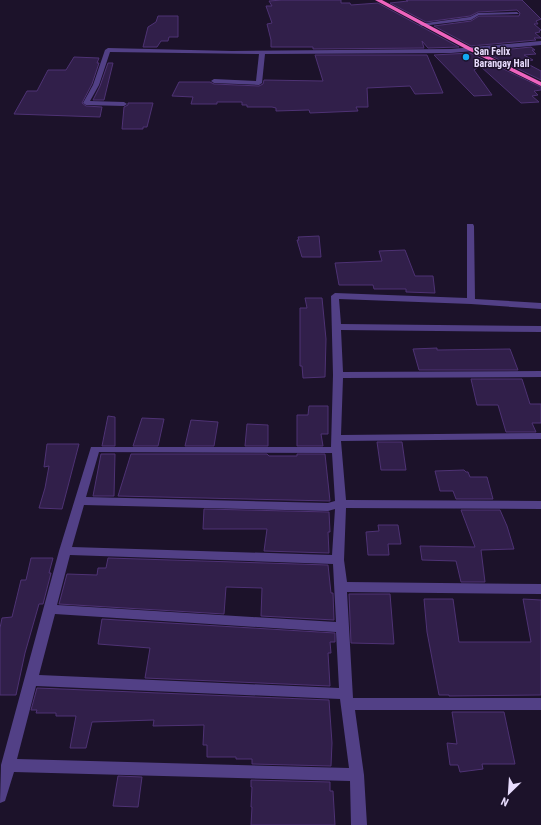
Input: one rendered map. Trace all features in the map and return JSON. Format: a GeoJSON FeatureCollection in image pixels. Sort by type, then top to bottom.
{"type":"FeatureCollection","features":[{"type":"Feature","properties":{"kind":"highway"},"geometry":{"type":"LineString","coordinates":[[378,0],[468,48],[541,84]]}},
{"type":"Feature","properties":{"kind":"street"},"geometry":{"type":"LineString","coordinates":[[422,24],[471,18],[478,14],[517,12]]}},
{"type":"Feature","properties":{"kind":"street"},"geometry":{"type":"LineString","coordinates":[[124,104],[86,103],[96,85],[108,50],[262,53],[451,51],[468,48],[541,43]]}},
{"type":"Feature","properties":{"kind":"street"},"geometry":{"type":"LineString","coordinates":[[214,81],[259,83],[262,53]]}},
{"type":"Feature","properties":{"kind":"street"},"geometry":{"type":"LineString","coordinates":[[470,226],[471,301]]}},
{"type":"Feature","properties":{"kind":"street"},"geometry":{"type":"LineString","coordinates":[[359,825],[357,775],[347,699],[341,587],[338,560],[341,504],[337,444],[338,375],[334,296],[471,301],[541,306]]}},
{"type":"Feature","properties":{"kind":"street"},"geometry":{"type":"LineString","coordinates":[[336,327],[541,329]]}},
{"type":"Feature","properties":{"kind":"street"},"geometry":{"type":"LineString","coordinates":[[338,375],[541,374]]}},
{"type":"Feature","properties":{"kind":"street"},"geometry":{"type":"LineString","coordinates":[[0,796],[65,551],[95,449],[337,444],[541,436]]}},
{"type":"Feature","properties":{"kind":"street"},"geometry":{"type":"LineString","coordinates":[[79,501],[300,507],[328,507],[341,504],[541,505]]}},
{"type":"Feature","properties":{"kind":"street"},"geometry":{"type":"LineString","coordinates":[[65,551],[338,560]]}},
{"type":"Feature","properties":{"kind":"street"},"geometry":{"type":"LineString","coordinates":[[341,587],[541,589]]}},
{"type":"Feature","properties":{"kind":"street"},"geometry":{"type":"LineString","coordinates":[[50,610],[342,627]]}},
{"type":"Feature","properties":{"kind":"street"},"geometry":{"type":"LineString","coordinates":[[30,680],[347,699],[541,704]]}},
{"type":"Feature","properties":{"kind":"street"},"geometry":{"type":"LineString","coordinates":[[8,765],[357,775]]}},
{"type":"Feature","properties":{"kind":"building"},"geometry":{"type":"Polygon","coordinates":[[[341,0],[341,3],[350,3],[351,5],[378,3],[459,47],[428,48],[422,41],[424,48],[313,49],[313,47],[271,47],[267,24],[272,23],[266,6],[272,6],[269,1],[341,0]]]}},
{"type":"Feature","properties":{"kind":"building"},"geometry":{"type":"Polygon","coordinates":[[[406,0],[522,0],[541,19],[536,21],[538,24],[534,24],[541,30],[539,31],[540,32],[535,33],[541,38],[534,38],[536,40],[471,46],[434,26],[471,21],[479,16],[519,16],[520,13],[517,10],[478,12],[470,16],[426,22],[390,3],[408,1],[406,0]]]}},
{"type":"Feature","properties":{"kind":"building"},"geometry":{"type":"Polygon","coordinates":[[[158,16],[178,16],[178,37],[169,37],[168,41],[161,41],[157,47],[143,47],[148,27],[156,22],[158,16]]]}},
{"type":"Feature","properties":{"kind":"building"},"geometry":{"type":"Polygon","coordinates":[[[531,47],[535,50],[532,50],[536,54],[524,55],[533,60],[524,62],[541,71],[541,80],[483,52],[531,47]]]}},
{"type":"Feature","properties":{"kind":"building"},"geometry":{"type":"Polygon","coordinates":[[[470,53],[541,87],[541,90],[534,91],[538,95],[532,96],[539,102],[521,103],[480,66],[474,70],[492,95],[474,96],[434,55],[470,53]]]}},
{"type":"Feature","properties":{"kind":"building"},"geometry":{"type":"Polygon","coordinates":[[[315,55],[427,55],[443,93],[415,94],[410,86],[367,88],[368,107],[356,107],[358,111],[310,113],[309,110],[276,111],[276,108],[272,107],[247,107],[247,105],[242,105],[242,102],[191,104],[193,97],[172,96],[179,82],[210,82],[214,84],[259,86],[263,84],[264,80],[323,81],[315,55]]]}},
{"type":"Feature","properties":{"kind":"building"},"geometry":{"type":"Polygon","coordinates":[[[74,57],[99,58],[97,63],[99,63],[92,84],[82,103],[86,106],[102,107],[100,117],[14,114],[27,91],[37,91],[48,70],[66,70],[74,57]]]}},
{"type":"Feature","properties":{"kind":"building"},"geometry":{"type":"Polygon","coordinates":[[[108,63],[113,63],[104,100],[93,100],[100,86],[108,63]]]}},
{"type":"Feature","properties":{"kind":"building"},"geometry":{"type":"Polygon","coordinates":[[[128,103],[153,103],[147,127],[143,127],[143,129],[122,129],[124,107],[128,105],[128,103]]]}},
{"type":"Feature","properties":{"kind":"building"},"geometry":{"type":"Polygon","coordinates":[[[319,236],[321,257],[302,257],[297,240],[299,240],[298,237],[319,236]]]}},
{"type":"Feature","properties":{"kind":"building"},"geometry":{"type":"Polygon","coordinates":[[[405,250],[415,276],[433,276],[435,293],[406,292],[406,289],[374,289],[373,285],[339,285],[335,263],[382,261],[379,251],[405,250]]]}},
{"type":"Feature","properties":{"kind":"building"},"geometry":{"type":"Polygon","coordinates":[[[305,298],[322,298],[326,339],[325,377],[303,378],[302,366],[300,366],[300,308],[307,308],[305,298]]]}},
{"type":"Feature","properties":{"kind":"building"},"geometry":{"type":"Polygon","coordinates":[[[437,348],[437,350],[510,349],[518,370],[419,370],[413,349],[437,348]]]}},
{"type":"Feature","properties":{"kind":"building"},"geometry":{"type":"Polygon","coordinates":[[[471,379],[522,379],[530,404],[541,404],[541,423],[532,423],[536,432],[506,432],[498,405],[477,405],[471,379]]]}},
{"type":"Feature","properties":{"kind":"building"},"geometry":{"type":"Polygon","coordinates":[[[309,406],[328,406],[328,434],[321,434],[323,446],[297,446],[297,415],[308,415],[309,406]]]}},
{"type":"Feature","properties":{"kind":"building"},"geometry":{"type":"Polygon","coordinates":[[[108,416],[115,417],[115,446],[102,446],[108,416]]]}},
{"type":"Feature","properties":{"kind":"building"},"geometry":{"type":"Polygon","coordinates":[[[142,418],[164,419],[158,446],[133,446],[142,418]]]}},
{"type":"Feature","properties":{"kind":"building"},"geometry":{"type":"Polygon","coordinates":[[[191,420],[218,422],[214,446],[185,446],[191,420]]]}},
{"type":"Feature","properties":{"kind":"building"},"geometry":{"type":"Polygon","coordinates":[[[247,424],[268,425],[268,446],[245,446],[247,424]]]}},
{"type":"Feature","properties":{"kind":"building"},"geometry":{"type":"Polygon","coordinates":[[[377,442],[402,442],[406,470],[381,470],[377,442]]]}},
{"type":"Feature","properties":{"kind":"building"},"geometry":{"type":"Polygon","coordinates":[[[47,444],[79,444],[62,509],[39,508],[45,488],[49,466],[44,467],[47,444]]]}},
{"type":"Feature","properties":{"kind":"building"},"geometry":{"type":"Polygon","coordinates":[[[101,454],[115,454],[114,496],[93,496],[101,454]]]}},
{"type":"Feature","properties":{"kind":"building"},"geometry":{"type":"Polygon","coordinates":[[[131,454],[267,454],[269,456],[297,456],[297,454],[325,454],[330,501],[118,496],[131,454]]]}},
{"type":"Feature","properties":{"kind":"building"},"geometry":{"type":"Polygon","coordinates":[[[464,470],[468,472],[470,477],[487,477],[493,499],[456,499],[453,491],[440,491],[435,471],[464,470]]]}},
{"type":"Feature","properties":{"kind":"building"},"geometry":{"type":"Polygon","coordinates":[[[204,509],[329,512],[329,553],[264,551],[267,529],[203,529],[204,509]]]}},
{"type":"Feature","properties":{"kind":"building"},"geometry":{"type":"Polygon","coordinates":[[[461,510],[500,510],[507,526],[514,549],[481,550],[485,582],[461,582],[456,561],[422,560],[420,546],[475,547],[461,510]]]}},
{"type":"Feature","properties":{"kind":"building"},"geometry":{"type":"Polygon","coordinates":[[[378,525],[398,525],[401,544],[388,544],[389,555],[368,555],[366,532],[379,531],[378,525]]]}},
{"type":"Feature","properties":{"kind":"building"},"geometry":{"type":"Polygon","coordinates":[[[31,558],[53,558],[49,573],[51,573],[43,604],[39,604],[25,653],[16,695],[0,695],[0,628],[2,618],[12,617],[21,580],[26,580],[31,558]]]}},
{"type":"Feature","properties":{"kind":"building"},"geometry":{"type":"Polygon","coordinates":[[[108,558],[328,565],[331,593],[333,593],[334,620],[261,616],[262,588],[226,587],[224,614],[59,604],[67,574],[97,575],[98,568],[106,568],[108,558]]]}},
{"type":"Feature","properties":{"kind":"building"},"geometry":{"type":"Polygon","coordinates":[[[349,594],[390,594],[394,644],[351,643],[349,594]]]}},
{"type":"Feature","properties":{"kind":"building"},"geometry":{"type":"Polygon","coordinates":[[[424,599],[453,599],[459,642],[531,642],[523,599],[541,600],[541,695],[439,695],[427,632],[424,599]]]}},
{"type":"Feature","properties":{"kind":"building"},"geometry":{"type":"Polygon","coordinates":[[[102,619],[335,633],[335,642],[330,642],[331,653],[328,653],[330,686],[145,678],[150,648],[98,644],[102,619]]]}},
{"type":"Feature","properties":{"kind":"building"},"geometry":{"type":"Polygon","coordinates":[[[37,688],[329,700],[332,743],[331,766],[252,764],[252,759],[236,759],[236,757],[207,757],[207,745],[203,745],[204,725],[153,726],[154,720],[92,722],[86,748],[70,748],[76,716],[56,716],[56,713],[36,713],[37,710],[31,710],[37,688]]]}},
{"type":"Feature","properties":{"kind":"building"},"geometry":{"type":"Polygon","coordinates":[[[452,712],[504,712],[515,764],[482,764],[483,769],[460,772],[458,765],[450,765],[447,743],[457,744],[452,712]]]}},
{"type":"Feature","properties":{"kind":"building"},"geometry":{"type":"Polygon","coordinates":[[[118,776],[142,777],[138,807],[113,806],[118,776]]]}},
{"type":"Feature","properties":{"kind":"building"},"geometry":{"type":"Polygon","coordinates":[[[251,780],[330,782],[330,791],[333,791],[335,825],[251,825],[251,780]]]}},
{"type":"Feature","properties":{"kind":"place","name":"San Felix Barangay Hall"},"geometry":{"type":"Point","coordinates":[466,57]}}]}
